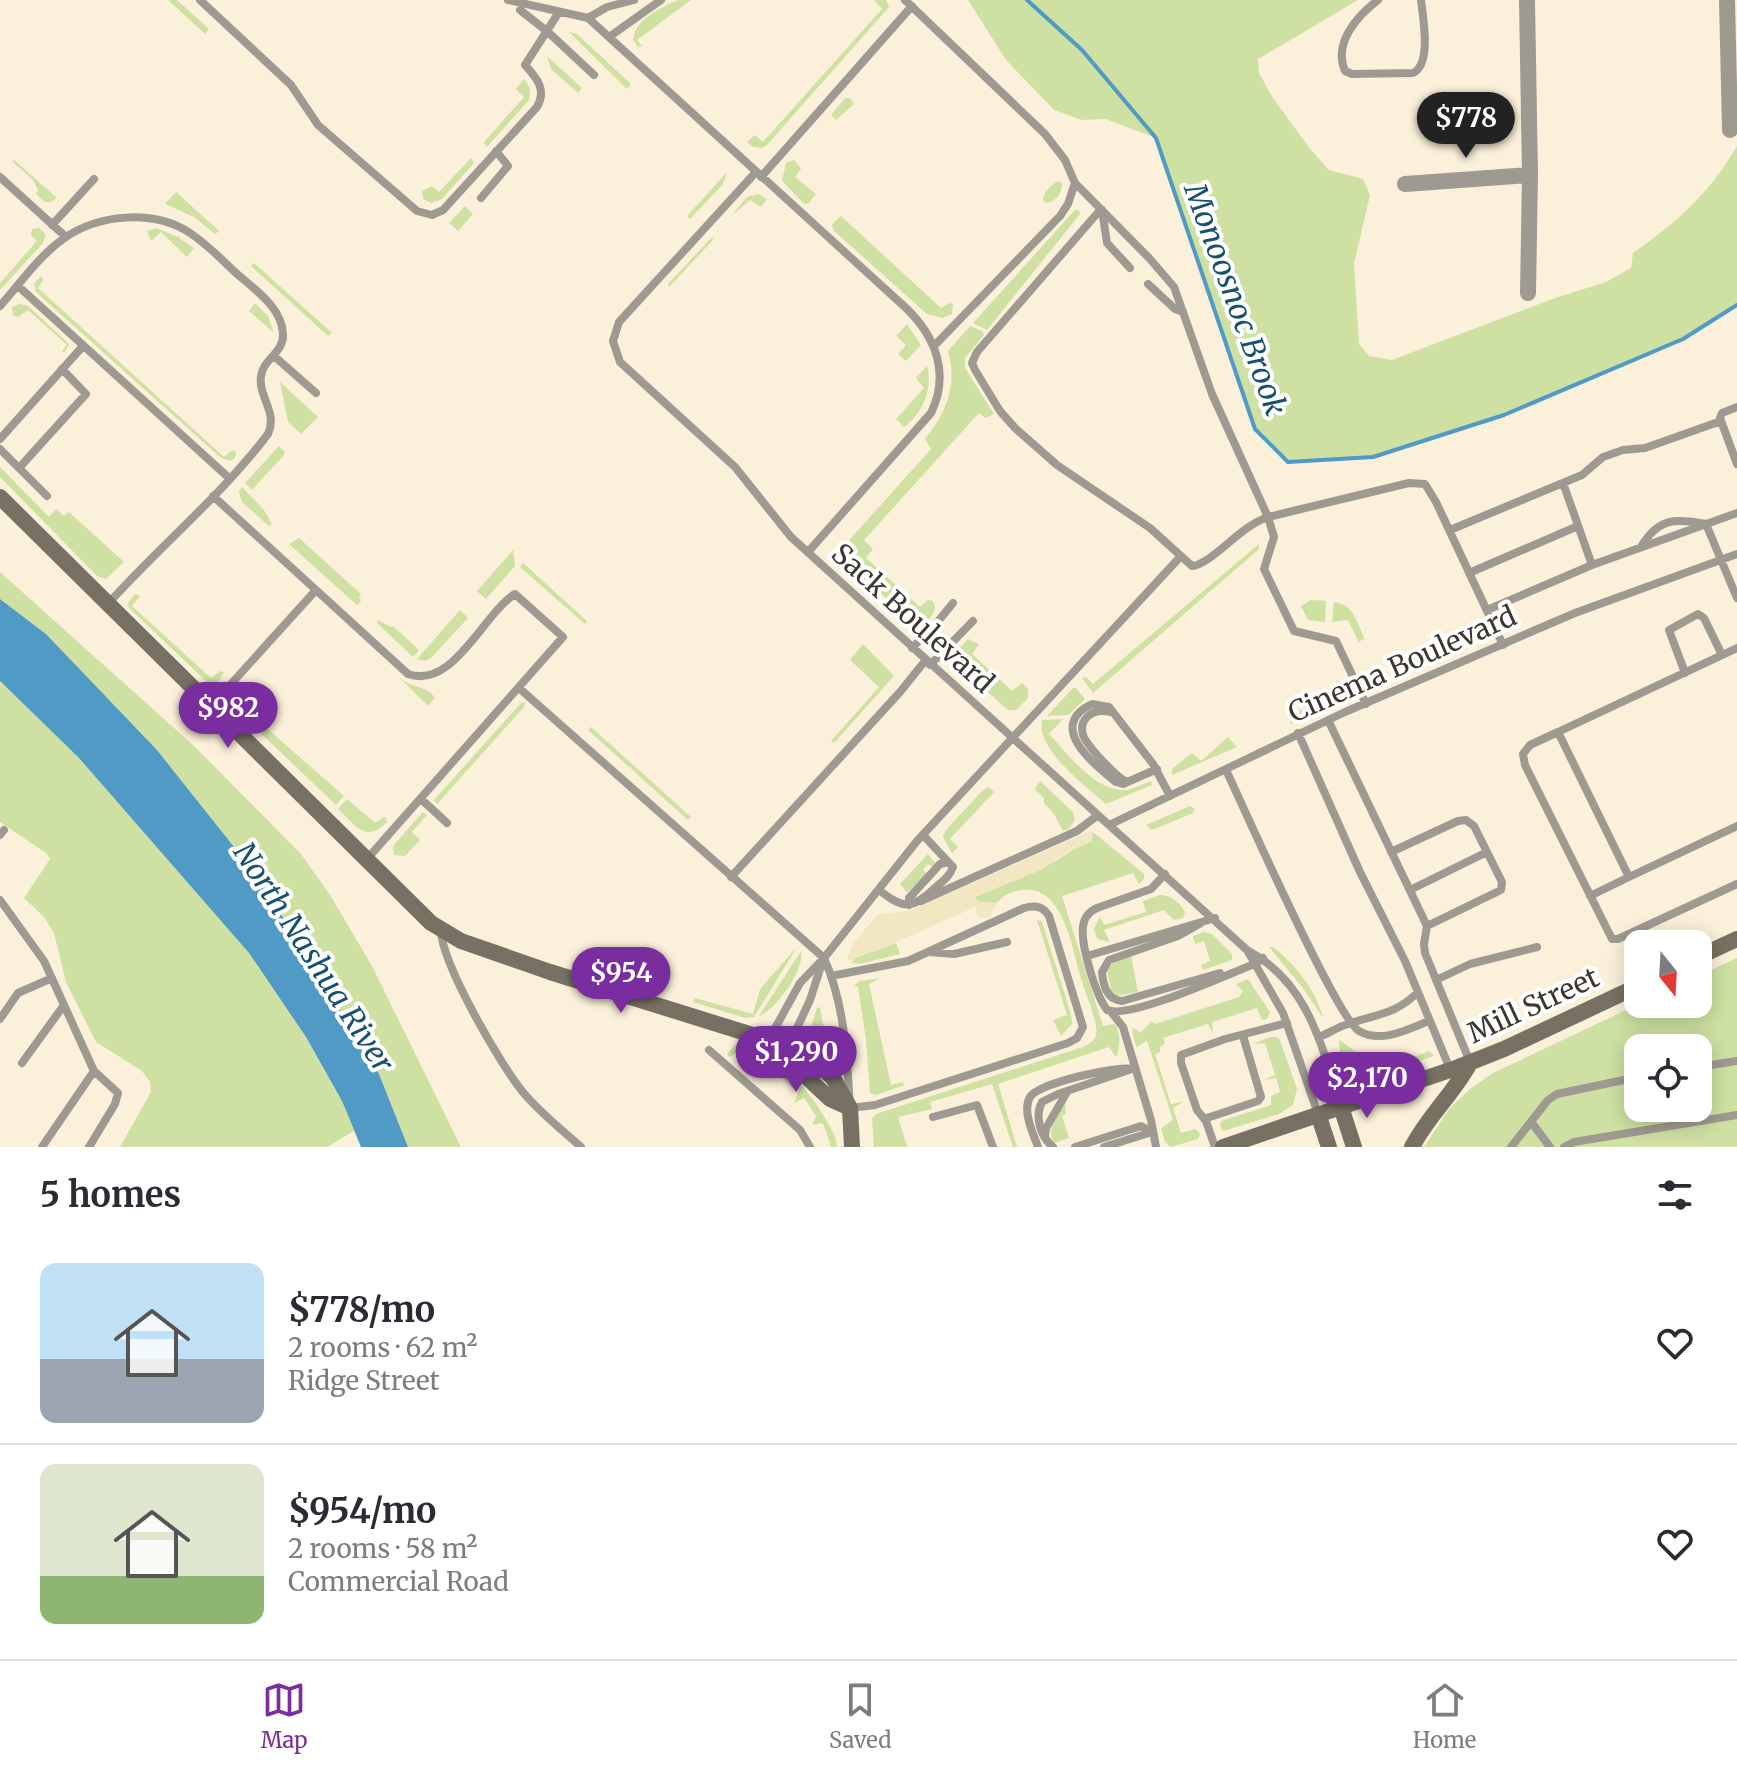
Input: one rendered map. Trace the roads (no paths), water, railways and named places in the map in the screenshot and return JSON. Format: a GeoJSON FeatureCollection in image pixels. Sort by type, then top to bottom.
{"type":"FeatureCollection","features":[{"type":"Feature","properties":{"kind":"street"},"geometry":{"type":"LineString","coordinates":[[1527,0],[1530,175],[1528,293]]}},
{"type":"Feature","properties":{"kind":"street"},"geometry":{"type":"LineString","coordinates":[[1727,0],[1730,130]]}},
{"type":"Feature","properties":{"kind":"street"},"geometry":{"type":"LineString","coordinates":[[1405,184],[1530,175]]}},
{"type":"Feature","properties":{"kind":"street"},"geometry":{"type":"LineString","coordinates":[[0,497],[422,916],[461,941],[550,972],[745,1031],[787,1049],[830,1099],[850,1108],[852,1147]]}},
{"type":"Feature","properties":{"kind":"street"},"geometry":{"type":"LineString","coordinates":[[1712,951],[1737,939]]}},
{"type":"Feature","properties":{"kind":"street","name":"Mill Street"},"geometry":{"type":"LineString","coordinates":[[1223,1147],[1470,1063],[1624,992]]}},
{"type":"Feature","properties":{"kind":"street"},"geometry":{"type":"LineString","coordinates":[[1412,1147],[1424,1125],[1470,1063]]}},
{"type":"Feature","properties":{"kind":"street"},"geometry":{"type":"LineString","coordinates":[[1341,1107],[1354,1147]]}},
{"type":"Feature","properties":{"kind":"street"},"geometry":{"type":"LineString","coordinates":[[1318,1114],[1329,1147]]}},
{"type":"Feature","properties":{"kind":"lane"},"geometry":{"type":"LineString","coordinates":[[200,0],[291,85],[318,125],[422,214],[439,212],[540,101],[538,81],[525,65],[559,12]]}},
{"type":"Feature","properties":{"kind":"lane"},"geometry":{"type":"LineString","coordinates":[[508,0],[588,18],[607,7],[634,0]]}},
{"type":"Feature","properties":{"kind":"lane"},"geometry":{"type":"LineString","coordinates":[[609,37],[661,0]]}},
{"type":"Feature","properties":{"kind":"lane"},"geometry":{"type":"LineString","coordinates":[[1378,0],[1353,22],[1346,34],[1342,63],[1345,71],[1352,74],[1413,73],[1420,70],[1423,64],[1424,26],[1421,0]]}},
{"type":"Feature","properties":{"kind":"lane"},"geometry":{"type":"LineString","coordinates":[[808,552],[776,521],[735,467],[625,368],[614,348],[614,335],[622,318],[758,174],[909,3],[1045,134],[1065,160],[1075,183],[1174,287],[1212,394],[1268,517],[1274,537],[1264,569],[1294,631],[1336,641],[1366,704]]}},
{"type":"Feature","properties":{"kind":"lane"},"geometry":{"type":"LineString","coordinates":[[520,10],[594,75]]}},
{"type":"Feature","properties":{"kind":"lane","name":"Sack Boulevard"},"geometry":{"type":"LineString","coordinates":[[588,18],[916,317],[934,346],[941,382],[931,413],[808,552],[1247,950],[1275,996],[1287,1023],[1318,1114]]}},
{"type":"Feature","properties":{"kind":"lane"},"geometry":{"type":"LineString","coordinates":[[481,198],[508,166],[496,151]]}},
{"type":"Feature","properties":{"kind":"lane"},"geometry":{"type":"LineString","coordinates":[[0,177],[66,237]]}},
{"type":"Feature","properties":{"kind":"lane"},"geometry":{"type":"LineString","coordinates":[[52,225],[94,179]]}},
{"type":"Feature","properties":{"kind":"lane"},"geometry":{"type":"LineString","coordinates":[[934,346],[1060,216],[1075,183]]}},
{"type":"Feature","properties":{"kind":"lane"},"geometry":{"type":"LineString","coordinates":[[1101,209],[1107,243],[1130,268]]}},
{"type":"Feature","properties":{"kind":"lane"},"geometry":{"type":"LineString","coordinates":[[1101,209],[977,352],[973,366],[1000,411],[1015,428],[1057,465],[1150,528],[1192,566],[1203,564],[1243,529],[1268,517],[1419,482],[1429,488],[1503,645]]}},
{"type":"Feature","properties":{"kind":"lane"},"geometry":{"type":"LineString","coordinates":[[0,306],[66,237],[93,224],[133,218],[162,221],[187,231],[275,310],[283,337],[280,349],[262,370],[260,378],[272,418],[271,429],[213,496],[108,604]]}},
{"type":"Feature","properties":{"kind":"lane"},"geometry":{"type":"LineString","coordinates":[[1148,284],[1175,309],[1183,312]]}},
{"type":"Feature","properties":{"kind":"lane"},"geometry":{"type":"LineString","coordinates":[[18,286],[229,478]]}},
{"type":"Feature","properties":{"kind":"lane"},"geometry":{"type":"LineString","coordinates":[[0,439],[83,346]]}},
{"type":"Feature","properties":{"kind":"lane"},"geometry":{"type":"LineString","coordinates":[[274,356],[316,393]]}},
{"type":"Feature","properties":{"kind":"lane"},"geometry":{"type":"LineString","coordinates":[[19,468],[86,394],[62,369]]}},
{"type":"Feature","properties":{"kind":"lane"},"geometry":{"type":"LineString","coordinates":[[1737,407],[1722,413],[1721,421],[1737,464]]}},
{"type":"Feature","properties":{"kind":"lane"},"geometry":{"type":"LineString","coordinates":[[1450,530],[1582,475],[1603,457],[1623,450],[1645,448],[1721,421]]}},
{"type":"Feature","properties":{"kind":"lane"},"geometry":{"type":"LineString","coordinates":[[0,449],[47,496]]}},
{"type":"Feature","properties":{"kind":"lane"},"geometry":{"type":"LineString","coordinates":[[1563,483],[1592,565]]}},
{"type":"Feature","properties":{"kind":"lane"},"geometry":{"type":"LineString","coordinates":[[213,496],[402,669],[421,677],[436,674],[447,667],[511,596],[519,596],[563,637],[367,859]]}},
{"type":"Feature","properties":{"kind":"lane"},"geometry":{"type":"LineString","coordinates":[[1487,610],[1592,565],[1737,513]]}},
{"type":"Feature","properties":{"kind":"lane"},"geometry":{"type":"LineString","coordinates":[[1706,524],[1737,598]]}},
{"type":"Feature","properties":{"kind":"lane"},"geometry":{"type":"LineString","coordinates":[[1469,573],[1578,526]]}},
{"type":"Feature","properties":{"kind":"lane","name":"Cinema Boulevard"},"geometry":{"type":"LineString","coordinates":[[1109,825],[1298,733],[1575,613],[1737,554]]}},
{"type":"Feature","properties":{"kind":"lane"},"geometry":{"type":"LineString","coordinates":[[768,1041],[800,983],[824,958],[923,835],[1181,556]]}},
{"type":"Feature","properties":{"kind":"lane"},"geometry":{"type":"LineString","coordinates":[[211,705],[316,590]]}},
{"type":"Feature","properties":{"kind":"lane"},"geometry":{"type":"LineString","coordinates":[[912,648],[953,603]]}},
{"type":"Feature","properties":{"kind":"lane"},"geometry":{"type":"LineString","coordinates":[[1685,673],[1669,630],[1698,614],[1704,618],[1722,655]]}},
{"type":"Feature","properties":{"kind":"lane"},"geometry":{"type":"LineString","coordinates":[[731,877],[900,692],[973,621]]}},
{"type":"Feature","properties":{"kind":"lane"},"geometry":{"type":"LineString","coordinates":[[1737,648],[1530,745],[1523,754],[1525,765],[1612,939],[1618,939],[1737,884]]}},
{"type":"Feature","properties":{"kind":"lane"},"geometry":{"type":"LineString","coordinates":[[519,688],[824,958],[843,1027],[850,1108],[875,1105],[1054,1048],[1081,1034],[1081,1015],[1049,916],[1037,906],[1024,908],[895,965],[831,976]]}},
{"type":"Feature","properties":{"kind":"lane"},"geometry":{"type":"LineString","coordinates":[[1157,769],[1123,784],[1113,780],[1080,746],[1073,735],[1074,720],[1083,709],[1098,703],[1109,707],[1157,769],[1170,796]]}},
{"type":"Feature","properties":{"kind":"lane"},"geometry":{"type":"LineString","coordinates":[[1118,718],[1107,711],[1095,712],[1084,722],[1082,731],[1120,778],[1130,782]]}},
{"type":"Feature","properties":{"kind":"lane"},"geometry":{"type":"LineString","coordinates":[[1328,720],[1427,926],[1425,953],[1470,1063]]}},
{"type":"Feature","properties":{"kind":"lane"},"geometry":{"type":"LineString","coordinates":[[1558,732],[1629,877]]}},
{"type":"Feature","properties":{"kind":"lane"},"geometry":{"type":"LineString","coordinates":[[1298,733],[1451,1070]]}},
{"type":"Feature","properties":{"kind":"lane"},"geometry":{"type":"LineString","coordinates":[[1226,770],[1328,986],[1350,1023],[1360,1032],[1385,1036],[1429,1021]]}},
{"type":"Feature","properties":{"kind":"lane"},"geometry":{"type":"LineString","coordinates":[[421,799],[447,823]]}},
{"type":"Feature","properties":{"kind":"lane"},"geometry":{"type":"LineString","coordinates":[[879,890],[897,903],[909,905],[921,901],[1077,831],[1098,815]]}},
{"type":"Feature","properties":{"kind":"lane"},"geometry":{"type":"LineString","coordinates":[[1391,852],[1462,820],[1474,826],[1502,882],[1501,890],[1427,926]]}},
{"type":"Feature","properties":{"kind":"lane"},"geometry":{"type":"LineString","coordinates":[[1590,896],[1737,826]]}},
{"type":"Feature","properties":{"kind":"lane"},"geometry":{"type":"LineString","coordinates":[[921,901],[951,873],[953,867],[923,835]]}},
{"type":"Feature","properties":{"kind":"lane"},"geometry":{"type":"LineString","coordinates":[[1410,890],[1487,852]]}},
{"type":"Feature","properties":{"kind":"lane"},"geometry":{"type":"LineString","coordinates":[[909,905],[909,898],[942,862],[948,862]]}},
{"type":"Feature","properties":{"kind":"lane"},"geometry":{"type":"LineString","coordinates":[[1156,1147],[1123,1027],[1119,1018],[1101,1000],[1082,931],[1089,912],[1151,889],[1165,874]]}},
{"type":"Feature","properties":{"kind":"lane"},"geometry":{"type":"LineString","coordinates":[[0,900],[44,961],[94,1071],[115,1089],[118,1098],[89,1147]]}},
{"type":"Feature","properties":{"kind":"lane"},"geometry":{"type":"LineString","coordinates":[[1087,956],[1215,918]]}},
{"type":"Feature","properties":{"kind":"lane"},"geometry":{"type":"LineString","coordinates":[[1201,923],[1184,934],[1109,960],[1103,968],[1102,977],[1112,998],[1125,1000],[1191,979],[1237,970]]}},
{"type":"Feature","properties":{"kind":"lane"},"geometry":{"type":"LineString","coordinates":[[441,929],[443,948],[452,970],[512,1077],[533,1102],[581,1147]]}},
{"type":"Feature","properties":{"kind":"lane"},"geometry":{"type":"LineString","coordinates":[[928,952],[954,954],[1007,942]]}},
{"type":"Feature","properties":{"kind":"lane"},"geometry":{"type":"LineString","coordinates":[[1436,980],[1470,964],[1537,947]]}},
{"type":"Feature","properties":{"kind":"lane"},"geometry":{"type":"LineString","coordinates":[[1247,950],[1278,970],[1310,1014],[1341,1107]]}},
{"type":"Feature","properties":{"kind":"lane"},"geometry":{"type":"LineString","coordinates":[[787,1049],[810,1000],[824,958]]}},
{"type":"Feature","properties":{"kind":"lane"},"geometry":{"type":"LineString","coordinates":[[1111,1012],[1125,1012],[1186,992],[1263,958]]}},
{"type":"Feature","properties":{"kind":"lane"},"geometry":{"type":"LineString","coordinates":[[0,1019],[18,993],[52,978]]}},
{"type":"Feature","properties":{"kind":"lane"},"geometry":{"type":"LineString","coordinates":[[1319,1037],[1350,1023],[1400,1008],[1418,992]]}},
{"type":"Feature","properties":{"kind":"lane"},"geometry":{"type":"LineString","coordinates":[[22,1063],[64,1005]]}},
{"type":"Feature","properties":{"kind":"lane"},"geometry":{"type":"LineString","coordinates":[[1215,1147],[1197,1110],[1181,1055],[1287,1023]]}},
{"type":"Feature","properties":{"kind":"lane"},"geometry":{"type":"LineString","coordinates":[[1204,1119],[1258,1101],[1261,1097],[1243,1036]]}},
{"type":"Feature","properties":{"kind":"lane"},"geometry":{"type":"LineString","coordinates":[[709,1050],[800,1130],[810,1147]]}},
{"type":"Feature","properties":{"kind":"lane"},"geometry":{"type":"LineString","coordinates":[[1712,1065],[1737,1061]]}},
{"type":"Feature","properties":{"kind":"lane"},"geometry":{"type":"LineString","coordinates":[[1050,1144],[1041,1128],[1039,1105],[1071,1089],[1134,1069]]}},
{"type":"Feature","properties":{"kind":"lane"},"geometry":{"type":"LineString","coordinates":[[1038,1147],[1028,1113],[1032,1094],[1050,1085],[1107,1070],[1134,1069]]}},
{"type":"Feature","properties":{"kind":"lane"},"geometry":{"type":"LineString","coordinates":[[42,1147],[94,1071]]}},
{"type":"Feature","properties":{"kind":"lane"},"geometry":{"type":"LineString","coordinates":[[1511,1147],[1548,1100],[1557,1094],[1624,1080]]}},
{"type":"Feature","properties":{"kind":"lane"},"geometry":{"type":"LineString","coordinates":[[1050,1144],[1046,1128],[1071,1089]]}},
{"type":"Feature","properties":{"kind":"lane"},"geometry":{"type":"LineString","coordinates":[[933,1117],[977,1105],[993,1147]]}},
{"type":"Feature","properties":{"kind":"lane"},"geometry":{"type":"LineString","coordinates":[[1564,1147],[1574,1142],[1737,1115]]}},
{"type":"Feature","properties":{"kind":"lane"},"geometry":{"type":"LineString","coordinates":[[1532,1123],[1550,1147]]}},
{"type":"Feature","properties":{"kind":"lane"},"geometry":{"type":"LineString","coordinates":[[1075,1147],[1141,1126],[1152,1132]]}},
{"type":"Feature","properties":{"kind":"lane"},"geometry":{"type":"LineString","coordinates":[[1104,1147],[1152,1132]]}},
{"type":"Feature","properties":{"kind":"water"},"geometry":{"type":"Polygon","coordinates":[[[0,599],[46,634],[157,750],[242,857],[292,931],[379,1074],[408,1147],[361,1147],[342,1101],[306,1037],[249,953],[79,758],[0,681],[0,599]]]}},
{"type":"Feature","properties":{"kind":"waterway","name":"Monoosnoc Brook"},"geometry":{"type":"LineString","coordinates":[[1027,0],[1082,50],[1156,138],[1255,429],[1288,462],[1373,457],[1504,415],[1683,339],[1737,305]]}},
{"type":"Feature","properties":{"kind":"water label","name":"North Nashua River"},"geometry":{"type":"Point","coordinates":[314,957]}}]}
